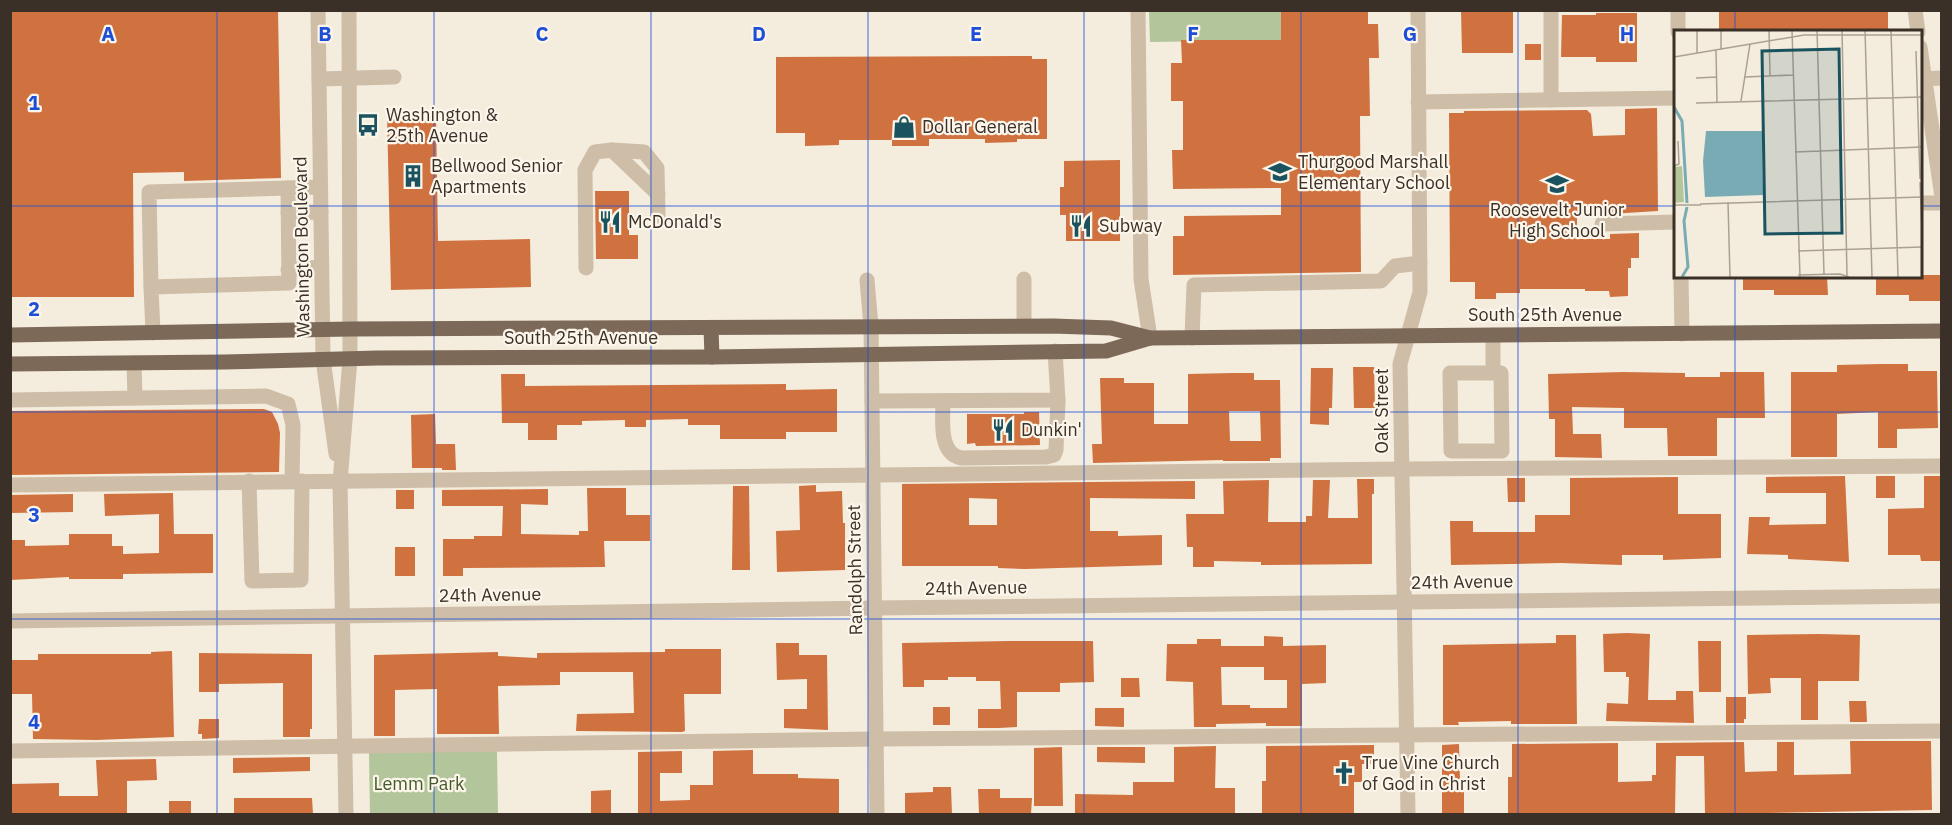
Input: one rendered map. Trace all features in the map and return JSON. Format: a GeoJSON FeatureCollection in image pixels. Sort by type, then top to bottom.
{"type":"FeatureCollection","features":[{"type":"Feature","properties":{"kind":"main road","name":"South 25th Avenue"},"geometry":{"type":"LineString","coordinates":[[10,335],[871,326],[1111,328],[1150,338],[1941,332]]}},
{"type":"Feature","properties":{"kind":"main road"},"geometry":{"type":"LineString","coordinates":[[711,328],[712,357]]}},
{"type":"Feature","properties":{"kind":"main road","name":"South 25th Avenue"},"geometry":{"type":"LineString","coordinates":[[10,364],[351,358],[712,357],[1106,351],[1150,338]]}},
{"type":"Feature","properties":{"kind":"street","name":"Washington Boulevard"},"geometry":{"type":"LineString","coordinates":[[318,10],[323,359],[340,482]]}},
{"type":"Feature","properties":{"kind":"street","name":"Washington Boulevard"},"geometry":{"type":"LineString","coordinates":[[346,814],[340,482],[351,358],[349,10]]}},
{"type":"Feature","properties":{"kind":"street"},"geometry":{"type":"LineString","coordinates":[[1138,10],[1141,279],[1150,338]]}},
{"type":"Feature","properties":{"kind":"street","name":"Oak Street"},"geometry":{"type":"LineString","coordinates":[[1408,814],[1400,364],[1420,292],[1418,10]]}},
{"type":"Feature","properties":{"kind":"street"},"geometry":{"type":"LineString","coordinates":[[1551,10],[1551,100]]}},
{"type":"Feature","properties":{"kind":"street"},"geometry":{"type":"LineString","coordinates":[[1678,10],[1678,30]]}},
{"type":"Feature","properties":{"kind":"street"},"geometry":{"type":"LineString","coordinates":[[1915,10],[1918,30]]}},
{"type":"Feature","properties":{"kind":"street"},"geometry":{"type":"LineString","coordinates":[[319,80],[394,77]]}},
{"type":"Feature","properties":{"kind":"street"},"geometry":{"type":"LineString","coordinates":[[1941,78],[1923,79],[1941,197]]}},
{"type":"Feature","properties":{"kind":"street"},"geometry":{"type":"LineString","coordinates":[[1419,102],[1674,98]]}},
{"type":"Feature","properties":{"kind":"street"},"geometry":{"type":"LineString","coordinates":[[586,268],[585,170],[595,152],[612,150],[658,194],[658,216]]}},
{"type":"Feature","properties":{"kind":"street"},"geometry":{"type":"LineString","coordinates":[[153,333],[149,192],[320,187]]}},
{"type":"Feature","properties":{"kind":"street"},"geometry":{"type":"LineString","coordinates":[[151,287],[289,283],[288,188]]}},
{"type":"Feature","properties":{"kind":"street"},"geometry":{"type":"LineString","coordinates":[[1922,203],[1941,203]]}},
{"type":"Feature","properties":{"kind":"street"},"geometry":{"type":"LineString","coordinates":[[288,213],[321,212]]}},
{"type":"Feature","properties":{"kind":"street"},"geometry":{"type":"LineString","coordinates":[[1602,224],[1674,222]]}},
{"type":"Feature","properties":{"kind":"street"},"geometry":{"type":"LineString","coordinates":[[1192,338],[1194,285],[1381,281],[1395,266],[1420,263]]}},
{"type":"Feature","properties":{"kind":"street"},"geometry":{"type":"LineString","coordinates":[[288,270],[321,267]]}},
{"type":"Feature","properties":{"kind":"street"},"geometry":{"type":"LineString","coordinates":[[1681,278],[1682,334]]}},
{"type":"Feature","properties":{"kind":"street"},"geometry":{"type":"LineString","coordinates":[[1024,279],[1024,326]]}},
{"type":"Feature","properties":{"kind":"street","name":"Randolph Street"},"geometry":{"type":"LineString","coordinates":[[867,280],[872,355],[877,814]]}},
{"type":"Feature","properties":{"kind":"street"},"geometry":{"type":"LineString","coordinates":[[1493,335],[1493,373]]}},
{"type":"Feature","properties":{"kind":"street"},"geometry":{"type":"LineString","coordinates":[[943,401],[945,444],[953,456],[961,458],[1054,455],[1058,400],[1055,351]]}},
{"type":"Feature","properties":{"kind":"street"},"geometry":{"type":"LineString","coordinates":[[134,363],[135,398]]}},
{"type":"Feature","properties":{"kind":"street"},"geometry":{"type":"LineString","coordinates":[[1501,372],[1502,451],[1451,451],[1450,373],[1493,373],[1501,372]]}},
{"type":"Feature","properties":{"kind":"street"},"geometry":{"type":"LineString","coordinates":[[10,400],[266,396],[288,404],[293,425],[301,580],[252,581],[249,481]]}},
{"type":"Feature","properties":{"kind":"street"},"geometry":{"type":"LineString","coordinates":[[872,401],[1058,400]]}},
{"type":"Feature","properties":{"kind":"street"},"geometry":{"type":"LineString","coordinates":[[10,485],[1941,466]]}},
{"type":"Feature","properties":{"kind":"street","name":"24th Avenue"},"geometry":{"type":"LineString","coordinates":[[10,621],[874,608],[1941,596]]}},
{"type":"Feature","properties":{"kind":"street"},"geometry":{"type":"LineString","coordinates":[[10,751],[876,739],[1941,731]]}},
{"type":"Feature","properties":{"kind":"green space"},"geometry":{"type":"Polygon","coordinates":[[[1149,11],[1281,11],[1281,40],[1150,42],[1149,11]]]}},
{"type":"Feature","properties":{"kind":"green space","name":"Lemm Park"},"geometry":{"type":"Polygon","coordinates":[[[497,751],[498,814],[370,814],[369,753],[497,751]]]}},
{"type":"Feature","properties":{"kind":"building"},"geometry":{"type":"Polygon","coordinates":[[[10,10],[278,10],[281,178],[184,181],[184,172],[133,173],[134,297],[10,297],[10,10]]]}},
{"type":"Feature","properties":{"kind":"building"},"geometry":{"type":"Polygon","coordinates":[[[1281,10],[1368,10],[1368,24],[1378,24],[1379,58],[1369,58],[1370,116],[1360,116],[1361,272],[1173,275],[1173,236],[1184,236],[1184,216],[1281,215],[1281,188],[1173,189],[1172,150],[1183,150],[1183,101],[1171,101],[1171,63],[1182,63],[1181,40],[1281,40],[1281,10]]]}},
{"type":"Feature","properties":{"kind":"building"},"geometry":{"type":"Polygon","coordinates":[[[1461,10],[1513,10],[1513,53],[1462,53],[1461,10]]]}},
{"type":"Feature","properties":{"kind":"building"},"geometry":{"type":"Polygon","coordinates":[[[1719,10],[1888,10],[1888,30],[1719,30],[1719,10]]]}},
{"type":"Feature","properties":{"kind":"building"},"geometry":{"type":"Polygon","coordinates":[[[1596,13],[1637,13],[1637,62],[1596,62],[1596,57],[1561,57],[1562,15],[1596,15],[1596,13]]]}},
{"type":"Feature","properties":{"kind":"building"},"geometry":{"type":"Polygon","coordinates":[[[1525,44],[1541,44],[1541,60],[1525,60],[1525,44]]]}},
{"type":"Feature","properties":{"kind":"building"},"geometry":{"type":"Polygon","coordinates":[[[1032,56],[1032,59],[1047,59],[1047,139],[1017,139],[1017,142],[985,143],[985,139],[929,139],[929,146],[892,146],[892,140],[839,140],[839,145],[805,146],[805,133],[776,133],[776,57],[1032,56]]]}},
{"type":"Feature","properties":{"kind":"building","name":"Roosevelt Junior High School"},"geometry":{"type":"Polygon","coordinates":[[[1657,108],[1658,211],[1610,214],[1610,212],[1577,212],[1577,239],[1610,239],[1610,234],[1639,233],[1639,258],[1631,258],[1631,268],[1628,268],[1628,296],[1610,297],[1609,291],[1585,291],[1585,289],[1520,289],[1520,293],[1496,293],[1496,299],[1475,299],[1475,282],[1450,282],[1449,113],[1587,110],[1591,114],[1593,136],[1625,135],[1625,109],[1657,108]]]}},
{"type":"Feature","properties":{"kind":"building","name":"Bellwood Senior Apartments"},"geometry":{"type":"Polygon","coordinates":[[[436,113],[438,241],[530,239],[531,287],[391,290],[387,114],[436,113]]]}},
{"type":"Feature","properties":{"kind":"building"},"geometry":{"type":"Polygon","coordinates":[[[1120,160],[1120,241],[1066,241],[1066,215],[1060,215],[1060,187],[1064,187],[1064,161],[1120,160]]]}},
{"type":"Feature","properties":{"kind":"building","name":"McDonald's"},"geometry":{"type":"Polygon","coordinates":[[[595,191],[629,191],[629,235],[638,235],[638,259],[596,259],[595,191]]]}},
{"type":"Feature","properties":{"kind":"building"},"geometry":{"type":"Polygon","coordinates":[[[1922,275],[1941,275],[1941,301],[1909,301],[1909,295],[1876,295],[1876,278],[1922,278],[1922,275]]]}},
{"type":"Feature","properties":{"kind":"building"},"geometry":{"type":"Polygon","coordinates":[[[1743,278],[1827,278],[1828,295],[1774,295],[1774,290],[1743,290],[1743,278]]]}},
{"type":"Feature","properties":{"kind":"building"},"geometry":{"type":"Polygon","coordinates":[[[1908,364],[1908,371],[1937,371],[1938,428],[1897,429],[1897,448],[1878,448],[1878,412],[1837,414],[1837,457],[1791,457],[1791,372],[1837,372],[1837,365],[1908,364]]]}},
{"type":"Feature","properties":{"kind":"building"},"geometry":{"type":"Polygon","coordinates":[[[1353,367],[1374,367],[1375,408],[1354,408],[1353,367]]]}},
{"type":"Feature","properties":{"kind":"building"},"geometry":{"type":"Polygon","coordinates":[[[1311,368],[1333,368],[1332,408],[1329,408],[1329,425],[1310,424],[1311,368]]]}},
{"type":"Feature","properties":{"kind":"building"},"geometry":{"type":"Polygon","coordinates":[[[1720,372],[1764,372],[1765,418],[1717,418],[1717,456],[1668,456],[1667,428],[1624,428],[1624,408],[1572,407],[1573,434],[1601,434],[1602,458],[1555,457],[1555,419],[1549,419],[1548,374],[1685,373],[1685,377],[1720,377],[1720,372]]]}},
{"type":"Feature","properties":{"kind":"building"},"geometry":{"type":"Polygon","coordinates":[[[1254,373],[1254,380],[1280,380],[1281,458],[1270,458],[1270,461],[1093,463],[1092,444],[1102,444],[1100,378],[1124,378],[1124,383],[1154,383],[1154,424],[1188,424],[1188,374],[1254,373]],[[1229,411],[1230,441],[1261,441],[1260,411],[1229,411]]]}},
{"type":"Feature","properties":{"kind":"building"},"geometry":{"type":"Polygon","coordinates":[[[501,374],[525,374],[525,386],[786,384],[786,390],[837,389],[837,432],[786,432],[786,439],[720,439],[720,425],[688,425],[688,419],[646,420],[646,427],[625,427],[625,420],[582,421],[582,425],[557,425],[557,440],[528,440],[528,423],[502,423],[501,374]]]}},
{"type":"Feature","properties":{"kind":"building"},"geometry":{"type":"Polygon","coordinates":[[[264,409],[272,412],[278,424],[280,433],[279,472],[10,475],[10,411],[264,409]]]}},
{"type":"Feature","properties":{"kind":"building","name":"Dunkin'"},"geometry":{"type":"Polygon","coordinates":[[[1024,412],[1039,412],[1040,445],[976,446],[975,443],[967,444],[967,414],[1024,414],[1024,412]]]}},
{"type":"Feature","properties":{"kind":"building"},"geometry":{"type":"Polygon","coordinates":[[[435,414],[436,444],[455,444],[456,470],[412,468],[411,415],[435,414]]]}},
{"type":"Feature","properties":{"kind":"building"},"geometry":{"type":"Polygon","coordinates":[[[1845,476],[1849,562],[1788,559],[1788,555],[1747,554],[1749,517],[1770,517],[1769,525],[1826,524],[1826,493],[1766,493],[1766,477],[1845,476]]]}},
{"type":"Feature","properties":{"kind":"building"},"geometry":{"type":"Polygon","coordinates":[[[1876,476],[1895,476],[1895,498],[1876,498],[1876,476]]]}},
{"type":"Feature","properties":{"kind":"building"},"geometry":{"type":"Polygon","coordinates":[[[1924,476],[1941,476],[1941,561],[1921,561],[1920,555],[1888,555],[1888,509],[1924,508],[1924,476]]]}},
{"type":"Feature","properties":{"kind":"building"},"geometry":{"type":"Polygon","coordinates":[[[1678,477],[1678,514],[1721,514],[1721,558],[1663,560],[1663,555],[1622,555],[1622,565],[1561,563],[1451,565],[1450,521],[1473,521],[1473,532],[1535,532],[1535,515],[1570,515],[1570,478],[1678,477]]]}},
{"type":"Feature","properties":{"kind":"building"},"geometry":{"type":"Polygon","coordinates":[[[1507,478],[1525,478],[1525,502],[1508,502],[1507,478]]]}},
{"type":"Feature","properties":{"kind":"building"},"geometry":{"type":"Polygon","coordinates":[[[1357,479],[1374,479],[1372,564],[1261,565],[1261,562],[1214,561],[1214,567],[1193,567],[1193,547],[1187,547],[1186,514],[1224,514],[1223,481],[1269,480],[1268,522],[1306,522],[1306,516],[1312,516],[1313,480],[1330,480],[1328,518],[1358,518],[1357,479]]]}},
{"type":"Feature","properties":{"kind":"building"},"geometry":{"type":"Polygon","coordinates":[[[1195,481],[1195,499],[1090,498],[1090,531],[1118,531],[1118,536],[1162,535],[1162,565],[1025,569],[998,568],[998,566],[902,566],[902,484],[1195,481]],[[969,498],[969,525],[997,525],[997,499],[969,498]]]}},
{"type":"Feature","properties":{"kind":"building"},"geometry":{"type":"Polygon","coordinates":[[[816,485],[816,492],[842,491],[845,570],[777,572],[776,531],[800,530],[799,486],[816,485]]]}},
{"type":"Feature","properties":{"kind":"building"},"geometry":{"type":"Polygon","coordinates":[[[733,486],[749,486],[750,570],[732,570],[733,486]]]}},
{"type":"Feature","properties":{"kind":"building"},"geometry":{"type":"Polygon","coordinates":[[[587,488],[626,488],[626,515],[650,515],[650,541],[604,541],[605,567],[463,568],[463,576],[443,576],[443,539],[502,536],[503,506],[442,506],[442,490],[548,489],[548,505],[521,504],[521,534],[579,535],[579,531],[588,531],[587,488]]]}},
{"type":"Feature","properties":{"kind":"building"},"geometry":{"type":"Polygon","coordinates":[[[396,490],[414,490],[414,509],[396,509],[396,490]]]}},
{"type":"Feature","properties":{"kind":"building"},"geometry":{"type":"Polygon","coordinates":[[[173,493],[174,534],[213,534],[213,573],[123,574],[123,579],[69,579],[69,577],[10,580],[10,540],[25,540],[25,546],[69,545],[69,534],[112,534],[112,546],[123,546],[123,554],[159,553],[159,514],[105,516],[104,494],[173,493]]]}},
{"type":"Feature","properties":{"kind":"building"},"geometry":{"type":"Polygon","coordinates":[[[73,494],[73,512],[10,513],[10,495],[73,494]]]}},
{"type":"Feature","properties":{"kind":"building"},"geometry":{"type":"Polygon","coordinates":[[[395,547],[415,547],[415,576],[395,576],[395,547]]]}},
{"type":"Feature","properties":{"kind":"building"},"geometry":{"type":"Polygon","coordinates":[[[1603,634],[1650,634],[1648,700],[1676,700],[1676,691],[1693,691],[1694,723],[1606,721],[1607,703],[1628,704],[1629,677],[1626,677],[1626,672],[1604,672],[1603,634]]]}},
{"type":"Feature","properties":{"kind":"building"},"geometry":{"type":"Polygon","coordinates":[[[1556,635],[1576,635],[1577,724],[1511,724],[1511,721],[1458,722],[1459,725],[1443,725],[1443,645],[1556,643],[1556,635]]]}},
{"type":"Feature","properties":{"kind":"building"},"geometry":{"type":"Polygon","coordinates":[[[1747,635],[1860,635],[1859,681],[1818,681],[1818,720],[1801,720],[1801,678],[1770,678],[1771,693],[1748,694],[1747,635]]]}},
{"type":"Feature","properties":{"kind":"building"},"geometry":{"type":"Polygon","coordinates":[[[1264,636],[1283,637],[1283,646],[1326,645],[1326,683],[1302,684],[1302,726],[1266,726],[1266,723],[1194,727],[1193,682],[1166,681],[1167,644],[1197,644],[1197,639],[1221,639],[1221,646],[1264,646],[1264,636]],[[1221,667],[1222,705],[1287,708],[1287,680],[1264,680],[1264,667],[1221,667]]]}},
{"type":"Feature","properties":{"kind":"building"},"geometry":{"type":"Polygon","coordinates":[[[1093,641],[1094,682],[1060,683],[1060,692],[1017,692],[1017,727],[999,728],[978,728],[978,709],[1001,709],[1000,681],[976,681],[976,677],[948,677],[948,680],[924,680],[924,687],[903,687],[902,643],[1093,641]]]}},
{"type":"Feature","properties":{"kind":"building"},"geometry":{"type":"Polygon","coordinates":[[[1698,641],[1721,641],[1721,692],[1699,692],[1698,641]]]}},
{"type":"Feature","properties":{"kind":"building"},"geometry":{"type":"Polygon","coordinates":[[[776,643],[799,643],[799,655],[827,655],[828,730],[784,728],[784,709],[807,709],[807,679],[777,680],[776,643]]]}},
{"type":"Feature","properties":{"kind":"building"},"geometry":{"type":"Polygon","coordinates":[[[665,649],[721,649],[721,694],[684,694],[685,731],[682,732],[576,731],[577,714],[634,713],[633,672],[560,672],[560,685],[498,686],[499,734],[437,734],[437,689],[395,690],[395,736],[374,736],[374,655],[498,652],[498,656],[537,658],[537,653],[665,652],[665,649]]]}},
{"type":"Feature","properties":{"kind":"building"},"geometry":{"type":"Polygon","coordinates":[[[172,651],[174,737],[96,740],[33,739],[32,694],[10,694],[10,660],[38,660],[38,654],[151,654],[151,652],[172,651]]]}},
{"type":"Feature","properties":{"kind":"building"},"geometry":{"type":"Polygon","coordinates":[[[199,653],[312,654],[312,729],[310,729],[310,737],[283,737],[283,683],[219,684],[219,692],[199,692],[199,653]]]}},
{"type":"Feature","properties":{"kind":"building"},"geometry":{"type":"Polygon","coordinates":[[[1121,678],[1139,678],[1140,697],[1121,697],[1121,678]]]}},
{"type":"Feature","properties":{"kind":"building"},"geometry":{"type":"Polygon","coordinates":[[[1726,697],[1746,697],[1744,723],[1726,723],[1726,697]]]}},
{"type":"Feature","properties":{"kind":"building"},"geometry":{"type":"Polygon","coordinates":[[[1849,701],[1866,701],[1867,722],[1850,722],[1849,701]]]}},
{"type":"Feature","properties":{"kind":"building"},"geometry":{"type":"Polygon","coordinates":[[[933,707],[950,707],[950,725],[933,725],[933,707]]]}},
{"type":"Feature","properties":{"kind":"building"},"geometry":{"type":"Polygon","coordinates":[[[1095,708],[1124,708],[1124,727],[1095,726],[1095,708]]]}},
{"type":"Feature","properties":{"kind":"building"},"geometry":{"type":"Polygon","coordinates":[[[199,719],[219,719],[219,738],[202,739],[202,734],[198,734],[199,719]]]}},
{"type":"Feature","properties":{"kind":"building"},"geometry":{"type":"Polygon","coordinates":[[[1850,741],[1931,741],[1932,810],[1705,814],[1704,756],[1676,756],[1675,814],[1508,814],[1508,777],[1512,777],[1512,744],[1618,743],[1618,782],[1652,781],[1652,775],[1656,775],[1656,743],[1744,742],[1745,772],[1777,771],[1777,742],[1794,742],[1794,775],[1851,774],[1850,741]]]}},
{"type":"Feature","properties":{"kind":"building"},"geometry":{"type":"Polygon","coordinates":[[[1459,744],[1460,780],[1464,780],[1464,814],[1442,814],[1442,745],[1459,744]]]}},
{"type":"Feature","properties":{"kind":"building"},"geometry":{"type":"Polygon","coordinates":[[[1374,745],[1374,764],[1362,764],[1362,782],[1354,782],[1354,814],[1262,814],[1262,781],[1266,781],[1266,746],[1374,745]]]}},
{"type":"Feature","properties":{"kind":"building"},"geometry":{"type":"Polygon","coordinates":[[[1216,746],[1215,788],[1235,788],[1235,814],[1075,814],[1075,794],[1133,795],[1133,782],[1174,782],[1174,747],[1216,746]]]}},
{"type":"Feature","properties":{"kind":"building"},"geometry":{"type":"Polygon","coordinates":[[[1062,747],[1063,806],[1034,806],[1034,748],[1062,747]]]}},
{"type":"Feature","properties":{"kind":"building"},"geometry":{"type":"Polygon","coordinates":[[[1097,747],[1145,747],[1145,763],[1097,762],[1097,747]]]}},
{"type":"Feature","properties":{"kind":"building"},"geometry":{"type":"Polygon","coordinates":[[[753,750],[753,774],[798,774],[798,778],[839,779],[839,814],[638,814],[638,752],[682,751],[682,773],[660,773],[660,801],[690,800],[690,785],[713,785],[713,751],[753,750]]]}},
{"type":"Feature","properties":{"kind":"building"},"geometry":{"type":"Polygon","coordinates":[[[310,757],[310,771],[233,773],[233,758],[310,757]]]}},
{"type":"Feature","properties":{"kind":"building"},"geometry":{"type":"Polygon","coordinates":[[[156,759],[157,780],[127,781],[127,814],[10,814],[10,784],[59,783],[59,796],[98,796],[96,760],[156,759]]]}},
{"type":"Feature","properties":{"kind":"building"},"geometry":{"type":"Polygon","coordinates":[[[933,787],[951,787],[952,814],[905,814],[905,793],[933,792],[933,787]]]}},
{"type":"Feature","properties":{"kind":"building"},"geometry":{"type":"Polygon","coordinates":[[[978,789],[1000,789],[1000,798],[1032,798],[1031,814],[979,814],[978,789]]]}},
{"type":"Feature","properties":{"kind":"building"},"geometry":{"type":"Polygon","coordinates":[[[611,790],[611,814],[591,814],[591,791],[611,790]]]}},
{"type":"Feature","properties":{"kind":"building"},"geometry":{"type":"Polygon","coordinates":[[[234,798],[312,798],[313,814],[234,814],[234,798]]]}},
{"type":"Feature","properties":{"kind":"building"},"geometry":{"type":"Polygon","coordinates":[[[169,801],[191,801],[191,814],[169,814],[169,801]]]}},
{"type":"Feature","properties":{"kind":"place","name":"Washington & 25th Avenue"},"geometry":{"type":"Point","coordinates":[368,125]}},
{"type":"Feature","properties":{"kind":"place","name":"Dollar General"},"geometry":{"type":"Point","coordinates":[904,127]}},
{"type":"Feature","properties":{"kind":"place","name":"Thurgood Marshall Elementary School"},"geometry":{"type":"Point","coordinates":[1280,172]}},
{"type":"Feature","properties":{"kind":"place","name":"Bellwood Senior Apartments"},"geometry":{"type":"Point","coordinates":[413,176]}},
{"type":"Feature","properties":{"kind":"place","name":"Roosevelt Junior High School"},"geometry":{"type":"Point","coordinates":[1557,184]}},
{"type":"Feature","properties":{"kind":"place","name":"McDonald's"},"geometry":{"type":"Point","coordinates":[610,222]}},
{"type":"Feature","properties":{"kind":"place","name":"Subway"},"geometry":{"type":"Point","coordinates":[1081,226]}},
{"type":"Feature","properties":{"kind":"place","name":"Dunkin'"},"geometry":{"type":"Point","coordinates":[1003,430]}},
{"type":"Feature","properties":{"kind":"place","name":"True Vine Church of God in Christ"},"geometry":{"type":"Point","coordinates":[1344,773]}}]}
